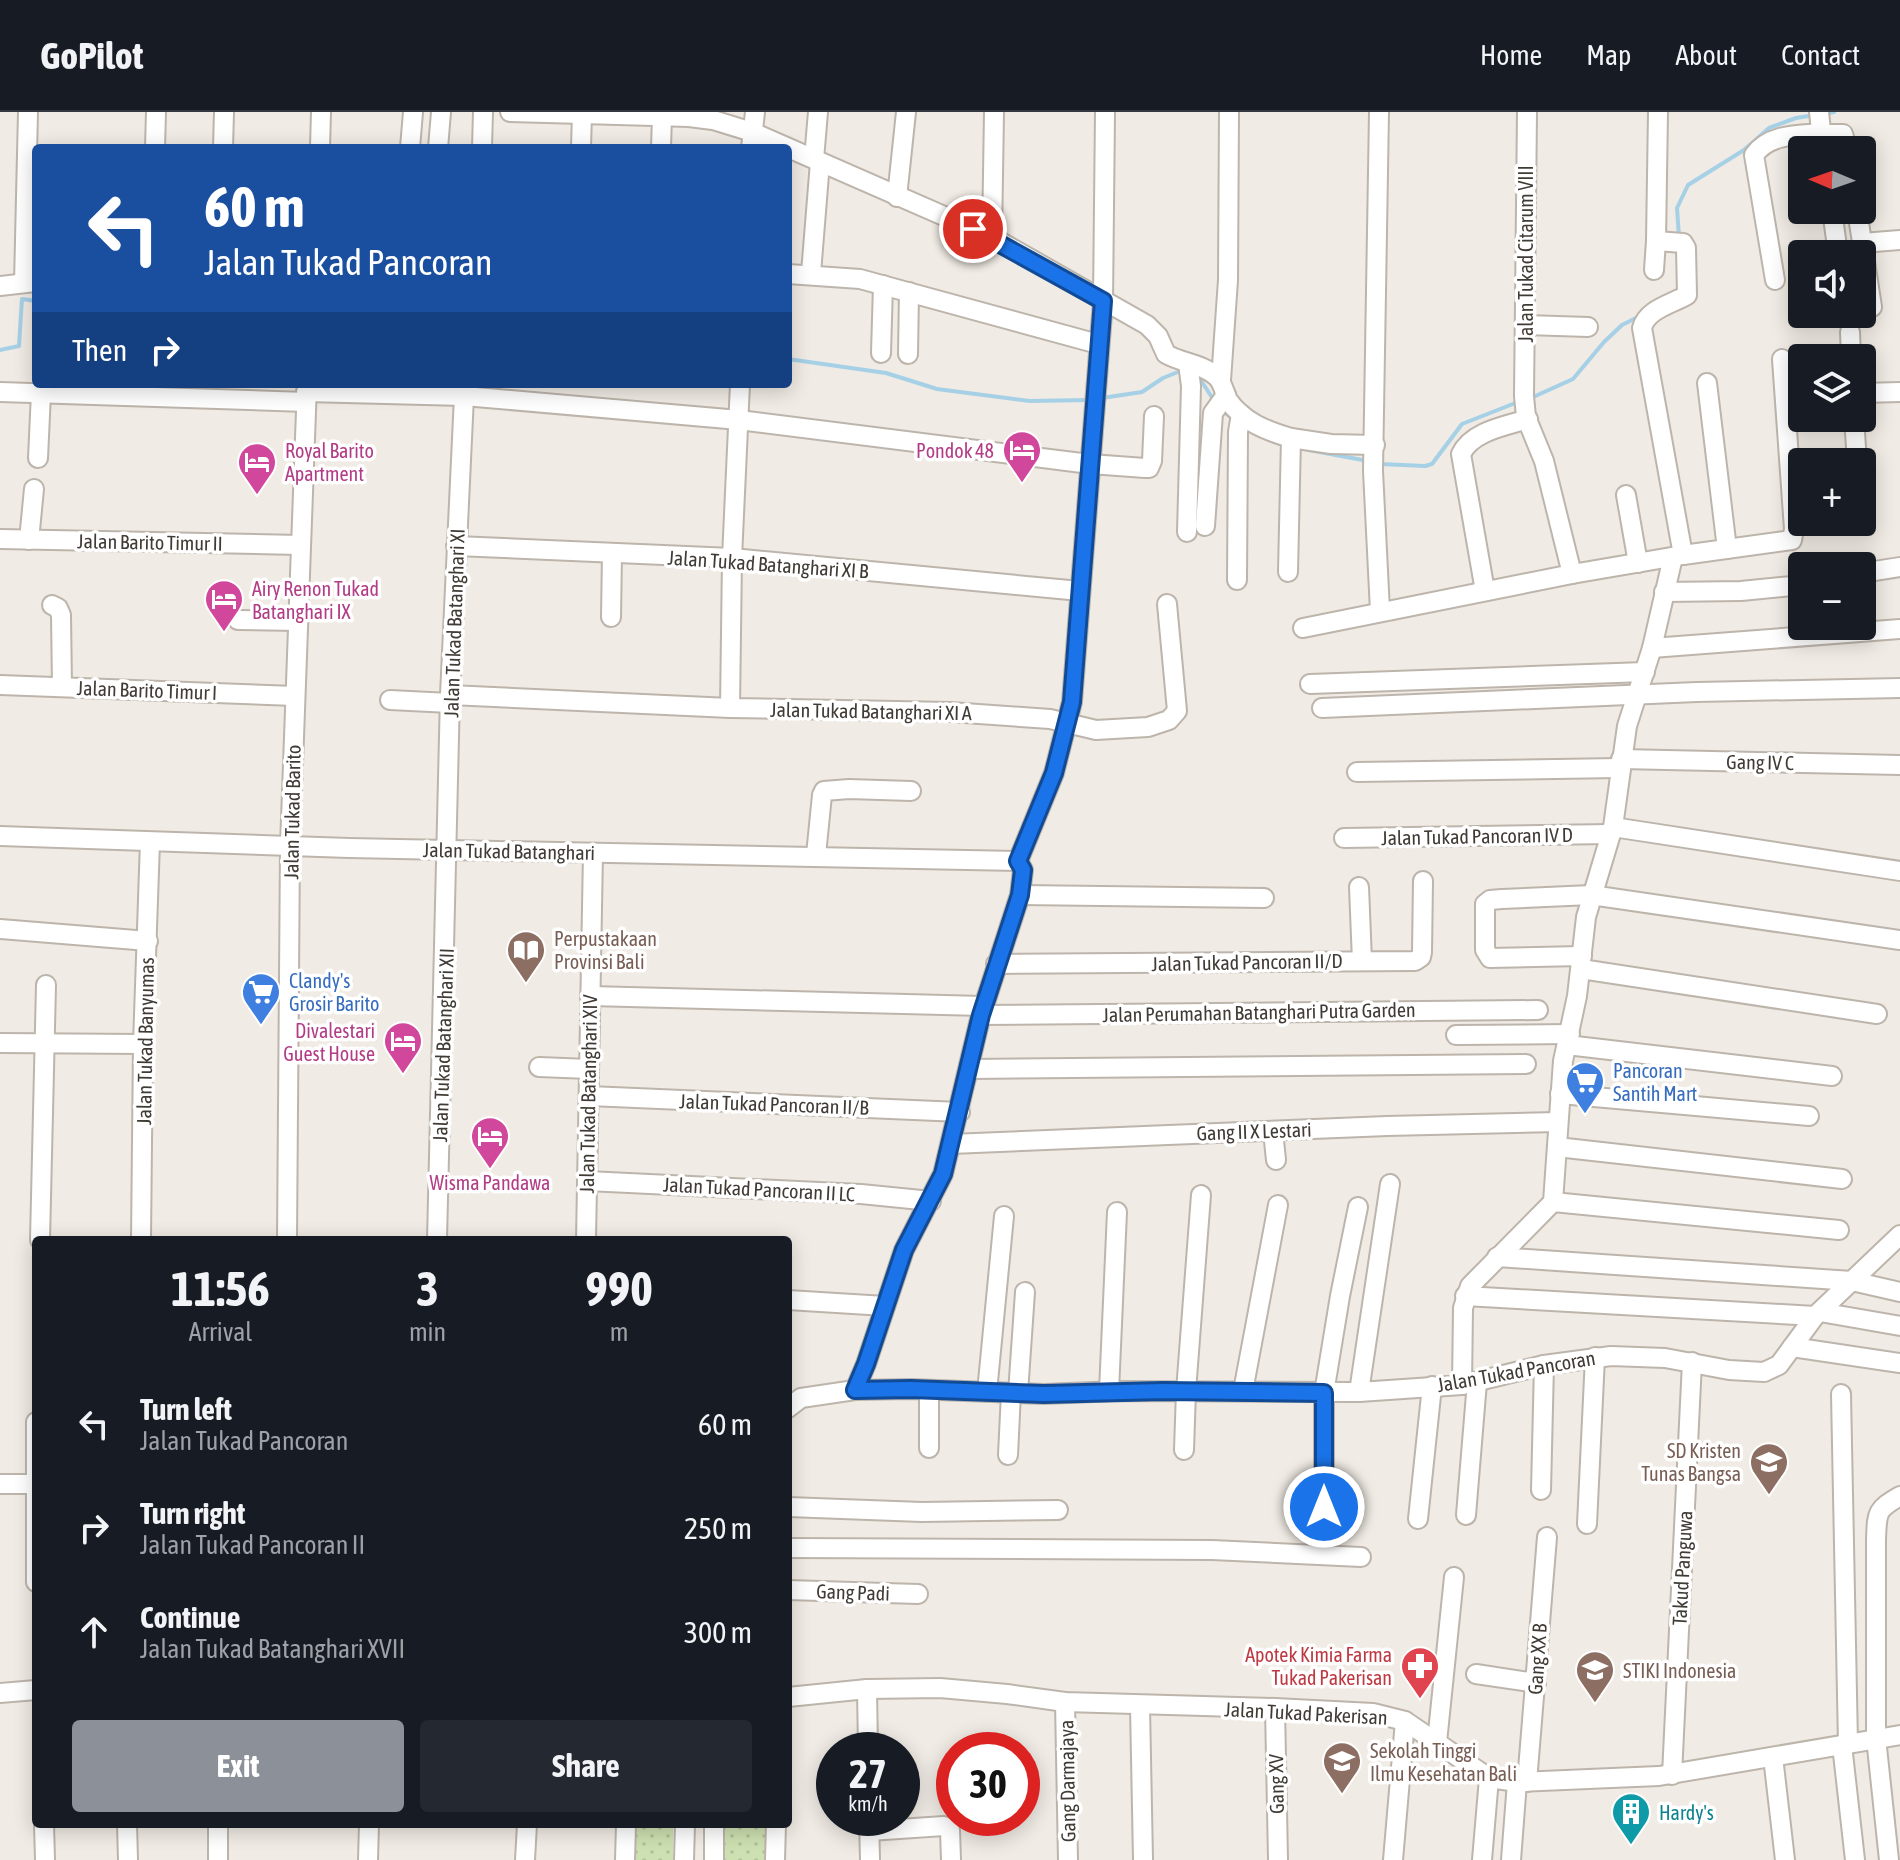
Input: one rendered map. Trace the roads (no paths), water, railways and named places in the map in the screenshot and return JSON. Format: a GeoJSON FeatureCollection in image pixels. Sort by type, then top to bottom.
{"type":"FeatureCollection","features":[{"type":"Feature","properties":{"kind":"street"},"geometry":{"type":"LineString","coordinates":[[0,286],[21,286],[30,282],[28,112]]}},
{"type":"Feature","properties":{"kind":"street"},"geometry":{"type":"LineString","coordinates":[[155,144],[156,112]]}},
{"type":"Feature","properties":{"kind":"street"},"geometry":{"type":"LineString","coordinates":[[223,144],[224,112]]}},
{"type":"Feature","properties":{"kind":"street"},"geometry":{"type":"LineString","coordinates":[[320,144],[321,112]]}},
{"type":"Feature","properties":{"kind":"street"},"geometry":{"type":"LineString","coordinates":[[410,144],[413,112]]}},
{"type":"Feature","properties":{"kind":"street"},"geometry":{"type":"LineString","coordinates":[[438,144],[441,112]]}},
{"type":"Feature","properties":{"kind":"street"},"geometry":{"type":"LineString","coordinates":[[482,144],[483,112]]}},
{"type":"Feature","properties":{"kind":"street"},"geometry":{"type":"LineString","coordinates":[[510,112],[689,114],[713,120],[752,140],[755,112]]}},
{"type":"Feature","properties":{"kind":"street"},"geometry":{"type":"LineString","coordinates":[[811,273],[818,112]]}},
{"type":"Feature","properties":{"kind":"street"},"geometry":{"type":"LineString","coordinates":[[897,197],[906,112]]}},
{"type":"Feature","properties":{"kind":"street"},"geometry":{"type":"LineString","coordinates":[[992,237],[994,112]]}},
{"type":"Feature","properties":{"kind":"street"},"geometry":{"type":"LineString","coordinates":[[855,1390],[904,1250],[943,1174],[982,1011],[1020,895],[1023,870],[1018,861],[1054,773],[1068,722],[1103,301],[1105,112]]}},
{"type":"Feature","properties":{"kind":"street"},"geometry":{"type":"LineString","coordinates":[[1205,526],[1221,396],[1228,280],[1229,112]]}},
{"type":"Feature","properties":{"kind":"street"},"geometry":{"type":"LineString","coordinates":[[1379,112],[1374,456],[1380,611]]}},
{"type":"Feature","properties":{"kind":"street","name":"Jalan Tukad Citarum VIII"},"geometry":{"type":"LineString","coordinates":[[1527,112],[1524,396],[1527,418],[1544,461],[1572,574]]}},
{"type":"Feature","properties":{"kind":"street"},"geometry":{"type":"LineString","coordinates":[[1654,270],[1669,242],[1658,112]]}},
{"type":"Feature","properties":{"kind":"street"},"geometry":{"type":"LineString","coordinates":[[581,144],[582,113]]}},
{"type":"Feature","properties":{"kind":"street"},"geometry":{"type":"LineString","coordinates":[[661,144],[662,116]]}},
{"type":"Feature","properties":{"kind":"street"},"geometry":{"type":"LineString","coordinates":[[1775,280],[1754,155],[1765,144],[1784,136],[1823,132],[1844,136]]}},
{"type":"Feature","properties":{"kind":"street"},"geometry":{"type":"LineString","coordinates":[[792,152],[817,160],[992,237],[1147,325],[1158,336],[1166,354],[1189,368],[1203,368],[1240,421],[1291,440],[1331,444],[1374,456]]}},
{"type":"Feature","properties":{"kind":"street"},"geometry":{"type":"LineString","coordinates":[[1876,242],[1900,240]]}},
{"type":"Feature","properties":{"kind":"street"},"geometry":{"type":"LineString","coordinates":[[1466,1515],[1469,1383],[1465,1296],[1478,1275],[1553,1202],[1560,1094],[1591,895],[1612,830],[1620,764],[1635,697],[1652,648],[1664,592],[1678,556],[1642,328],[1644,320],[1655,311],[1687,295],[1686,248],[1669,242]]}},
{"type":"Feature","properties":{"kind":"street"},"geometry":{"type":"LineString","coordinates":[[792,274],[841,276],[883,285],[1098,344]]}},
{"type":"Feature","properties":{"kind":"street"},"geometry":{"type":"LineString","coordinates":[[881,353],[883,285]]}},
{"type":"Feature","properties":{"kind":"street"},"geometry":{"type":"LineString","coordinates":[[908,354],[909,292]]}},
{"type":"Feature","properties":{"kind":"street"},"geometry":{"type":"LineString","coordinates":[[1526,325],[1588,327]]}},
{"type":"Feature","properties":{"kind":"street"},"geometry":{"type":"LineString","coordinates":[[1303,628],[1572,574],[1786,542],[1794,537],[1782,359]]}},
{"type":"Feature","properties":{"kind":"street"},"geometry":{"type":"LineString","coordinates":[[1187,532],[1189,368]]}},
{"type":"Feature","properties":{"kind":"street"},"geometry":{"type":"LineString","coordinates":[[1707,383],[1727,549]]}},
{"type":"Feature","properties":{"kind":"street"},"geometry":{"type":"LineString","coordinates":[[730,708],[732,558],[740,388]]}},
{"type":"Feature","properties":{"kind":"street"},"geometry":{"type":"LineString","coordinates":[[0,392],[472,392],[739,420],[1090,464],[1149,468],[1154,416]]}},
{"type":"Feature","properties":{"kind":"street","name":"Jalan Tukad Batanghari XI"},"geometry":{"type":"LineString","coordinates":[[449,850],[450,699],[456,546],[472,392]]}},
{"type":"Feature","properties":{"kind":"street"},"geometry":{"type":"LineString","coordinates":[[1876,393],[1900,392]]}},
{"type":"Feature","properties":{"kind":"street"},"geometry":{"type":"LineString","coordinates":[[38,458],[41,393]]}},
{"type":"Feature","properties":{"kind":"street","name":"Jalan Tukad Barito"},"geometry":{"type":"LineString","coordinates":[[287,1236],[290,846],[306,393]]}},
{"type":"Feature","properties":{"kind":"street"},"geometry":{"type":"LineString","coordinates":[[1485,591],[1461,454],[1473,439],[1527,418]]}},
{"type":"Feature","properties":{"kind":"street"},"geometry":{"type":"LineString","coordinates":[[1237,580],[1240,421]]}},
{"type":"Feature","properties":{"kind":"street"},"geometry":{"type":"LineString","coordinates":[[1288,572],[1291,440]]}},
{"type":"Feature","properties":{"kind":"street"},"geometry":{"type":"LineString","coordinates":[[29,540],[34,489]]}},
{"type":"Feature","properties":{"kind":"street"},"geometry":{"type":"LineString","coordinates":[[1626,495],[1638,563]]}},
{"type":"Feature","properties":{"kind":"street","name":"Jalan Barito Timur II"},"geometry":{"type":"LineString","coordinates":[[0,539],[300,545]]}},
{"type":"Feature","properties":{"kind":"street","name":"Jalan Tukad Batanghari XI B"},"geometry":{"type":"LineString","coordinates":[[456,546],[732,558],[1080,591]]}},
{"type":"Feature","properties":{"kind":"street"},"geometry":{"type":"LineString","coordinates":[[611,617],[612,554]]}},
{"type":"Feature","properties":{"kind":"street"},"geometry":{"type":"LineString","coordinates":[[1876,571],[1900,567]]}},
{"type":"Feature","properties":{"kind":"street"},"geometry":{"type":"LineString","coordinates":[[1664,592],[1741,591],[1788,586]]}},
{"type":"Feature","properties":{"kind":"street","name":"Jalan Tukad Batanghari XI A"},"geometry":{"type":"LineString","coordinates":[[390,700],[950,712],[1068,722],[1096,730],[1116,731],[1156,724],[1175,716],[1176,691],[1167,604]]}},
{"type":"Feature","properties":{"kind":"street"},"geometry":{"type":"LineString","coordinates":[[52,605],[58,608],[61,615],[62,687]]}},
{"type":"Feature","properties":{"kind":"street"},"geometry":{"type":"LineString","coordinates":[[238,620],[297,621]]}},
{"type":"Feature","properties":{"kind":"street"},"geometry":{"type":"LineString","coordinates":[[1652,648],[1900,629]]}},
{"type":"Feature","properties":{"kind":"street"},"geometry":{"type":"LineString","coordinates":[[1310,684],[1645,672]]}},
{"type":"Feature","properties":{"kind":"street","name":"Jalan Barito Timur I"},"geometry":{"type":"LineString","coordinates":[[0,685],[295,696]]}},
{"type":"Feature","properties":{"kind":"street"},"geometry":{"type":"LineString","coordinates":[[1322,708],[1697,692],[1900,688]]}},
{"type":"Feature","properties":{"kind":"street","name":"Gang IV C"},"geometry":{"type":"LineString","coordinates":[[1357,772],[1620,764],[1900,765]]}},
{"type":"Feature","properties":{"kind":"street"},"geometry":{"type":"LineString","coordinates":[[816,855],[824,791],[911,791]]}},
{"type":"Feature","properties":{"kind":"street","name":"Jalan Tukad Pancoran IV D"},"geometry":{"type":"LineString","coordinates":[[1344,838],[1612,830],[1900,871]]}},
{"type":"Feature","properties":{"kind":"street","name":"Jalan Tukad Batanghari"},"geometry":{"type":"LineString","coordinates":[[0,836],[449,850],[1018,861]]}},
{"type":"Feature","properties":{"kind":"street","name":"Jalan Tukad Banyumas"},"geometry":{"type":"LineString","coordinates":[[141,1236],[143,1044],[150,842]]}},
{"type":"Feature","properties":{"kind":"street","name":"Jalan Tukad Batanghari XII"},"geometry":{"type":"LineString","coordinates":[[437,1236],[449,850]]}},
{"type":"Feature","properties":{"kind":"street","name":"Jalan Tukad Batanghari XIV"},"geometry":{"type":"LineString","coordinates":[[586,1236],[593,853]]}},
{"type":"Feature","properties":{"kind":"street","name":"Jalan Tukad Pancoran II/D"},"geometry":{"type":"LineString","coordinates":[[996,964],[1415,961],[1421,957],[1423,881]]}},
{"type":"Feature","properties":{"kind":"street"},"geometry":{"type":"LineString","coordinates":[[1359,887],[1362,961]]}},
{"type":"Feature","properties":{"kind":"street"},"geometry":{"type":"LineString","coordinates":[[1020,895],[1264,898]]}},
{"type":"Feature","properties":{"kind":"street"},"geometry":{"type":"LineString","coordinates":[[1877,1014],[1582,963],[1490,958],[1485,950],[1485,904],[1490,900],[1591,895],[1900,940]]}},
{"type":"Feature","properties":{"kind":"street"},"geometry":{"type":"LineString","coordinates":[[0,929],[148,941]]}},
{"type":"Feature","properties":{"kind":"street"},"geometry":{"type":"LineString","coordinates":[[40,1236],[46,985]]}},
{"type":"Feature","properties":{"kind":"street"},"geometry":{"type":"LineString","coordinates":[[590,996],[982,1011]]}},
{"type":"Feature","properties":{"kind":"street","name":"Jalan Perumahan Batanghari Putra Garden"},"geometry":{"type":"LineString","coordinates":[[982,1011],[1538,1010]]}},
{"type":"Feature","properties":{"kind":"street"},"geometry":{"type":"LineString","coordinates":[[1456,1035],[1568,1040],[1832,1076]]}},
{"type":"Feature","properties":{"kind":"street"},"geometry":{"type":"LineString","coordinates":[[0,1043],[143,1044]]}},
{"type":"Feature","properties":{"kind":"street"},"geometry":{"type":"LineString","coordinates":[[970,1069],[1526,1064]]}},
{"type":"Feature","properties":{"kind":"street"},"geometry":{"type":"LineString","coordinates":[[539,1067],[589,1069]]}},
{"type":"Feature","properties":{"kind":"street"},"geometry":{"type":"LineString","coordinates":[[1560,1094],[1809,1116]]}},
{"type":"Feature","properties":{"kind":"street","name":"Jalan Tukad Pancoran II/B"},"geometry":{"type":"LineString","coordinates":[[589,1096],[960,1112]]}},
{"type":"Feature","properties":{"kind":"street","name":"Gang II X Lestari"},"geometry":{"type":"LineString","coordinates":[[951,1144],[1558,1122]]}},
{"type":"Feature","properties":{"kind":"street"},"geometry":{"type":"LineString","coordinates":[[1273,1131],[1276,1160]]}},
{"type":"Feature","properties":{"kind":"street"},"geometry":{"type":"LineString","coordinates":[[1557,1147],[1842,1179]]}},
{"type":"Feature","properties":{"kind":"street","name":"Jalan Tukad Pancoran II LC"},"geometry":{"type":"LineString","coordinates":[[587,1181],[861,1194],[931,1201]]}},
{"type":"Feature","properties":{"kind":"street"},"geometry":{"type":"LineString","coordinates":[[1359,1392],[1390,1184]]}},
{"type":"Feature","properties":{"kind":"street"},"geometry":{"type":"LineString","coordinates":[[1184,1450],[1201,1195]]}},
{"type":"Feature","properties":{"kind":"street"},"geometry":{"type":"LineString","coordinates":[[1553,1202],[1839,1230]]}},
{"type":"Feature","properties":{"kind":"street"},"geometry":{"type":"LineString","coordinates":[[1243,1391],[1278,1205]]}},
{"type":"Feature","properties":{"kind":"street"},"geometry":{"type":"LineString","coordinates":[[1324,1507],[1324,1393],[1358,1207]]}},
{"type":"Feature","properties":{"kind":"street"},"geometry":{"type":"LineString","coordinates":[[1109,1391],[1117,1212]]}},
{"type":"Feature","properties":{"kind":"street"},"geometry":{"type":"LineString","coordinates":[[987,1392],[1004,1216]]}},
{"type":"Feature","properties":{"kind":"street","name":"Jalan Tukad Pancoran"},"geometry":{"type":"LineString","coordinates":[[792,1404],[801,1398],[855,1390],[1359,1392],[1469,1383],[1544,1365],[1595,1357],[1665,1358],[1729,1370],[1764,1372],[1779,1365],[1818,1314],[1899,1237]]}},
{"type":"Feature","properties":{"kind":"street"},"geometry":{"type":"LineString","coordinates":[[1497,1257],[1852,1281],[1900,1292]]}},
{"type":"Feature","properties":{"kind":"street"},"geometry":{"type":"LineString","coordinates":[[1008,1455],[1025,1292]]}},
{"type":"Feature","properties":{"kind":"street"},"geometry":{"type":"LineString","coordinates":[[1465,1296],[1818,1314],[1900,1326]]}},
{"type":"Feature","properties":{"kind":"street"},"geometry":{"type":"LineString","coordinates":[[792,1300],[885,1306]]}},
{"type":"Feature","properties":{"kind":"street"},"geometry":{"type":"LineString","coordinates":[[1792,1347],[1900,1363]]}},
{"type":"Feature","properties":{"kind":"street"},"geometry":{"type":"LineString","coordinates":[[1587,1524],[1595,1357]]}},
{"type":"Feature","properties":{"kind":"street","name":"Takud Panguwa"},"geometry":{"type":"LineString","coordinates":[[1672,1775],[1692,1362]]}},
{"type":"Feature","properties":{"kind":"street"},"geometry":{"type":"LineString","coordinates":[[1541,1490],[1544,1365]]}},
{"type":"Feature","properties":{"kind":"street"},"geometry":{"type":"LineString","coordinates":[[1418,1519],[1432,1386]]}},
{"type":"Feature","properties":{"kind":"street"},"geometry":{"type":"LineString","coordinates":[[929,1390],[929,1448]]}},
{"type":"Feature","properties":{"kind":"street"},"geometry":{"type":"LineString","coordinates":[[1841,1394],[1845,1744],[1855,1860]]}},
{"type":"Feature","properties":{"kind":"street"},"geometry":{"type":"LineString","coordinates":[[0,1484],[32,1484]]}},
{"type":"Feature","properties":{"kind":"street"},"geometry":{"type":"LineString","coordinates":[[1889,1860],[1876,1738],[1877,1519],[1878,1511],[1886,1503],[1900,1496]]}},
{"type":"Feature","properties":{"kind":"street"},"geometry":{"type":"LineString","coordinates":[[792,1507],[922,1512],[1058,1510]]}},
{"type":"Feature","properties":{"kind":"street","name":"Gang XX B"},"geometry":{"type":"LineString","coordinates":[[1511,1860],[1536,1683],[1547,1537]]}},
{"type":"Feature","properties":{"kind":"street"},"geometry":{"type":"LineString","coordinates":[[792,1548],[1212,1550],[1361,1557]]}},
{"type":"Feature","properties":{"kind":"street"},"geometry":{"type":"LineString","coordinates":[[1437,1742],[1454,1577]]}},
{"type":"Feature","properties":{"kind":"street","name":"Gang Padi"},"geometry":{"type":"LineString","coordinates":[[792,1590],[918,1594]]}},
{"type":"Feature","properties":{"kind":"street"},"geometry":{"type":"LineString","coordinates":[[1476,1674],[1536,1683]]}},
{"type":"Feature","properties":{"kind":"street"},"geometry":{"type":"LineString","coordinates":[[867,1689],[868,1732]]}},
{"type":"Feature","properties":{"kind":"street","name":"Jalan Tukad Pakerisan"},"geometry":{"type":"LineString","coordinates":[[792,1697],[867,1689],[974,1690],[1065,1702],[1373,1713],[1405,1721],[1489,1778],[1522,1782],[1672,1775],[1900,1735]]}},
{"type":"Feature","properties":{"kind":"street"},"geometry":{"type":"LineString","coordinates":[[0,1693],[32,1690]]}},
{"type":"Feature","properties":{"kind":"street","name":"Gang Darmajaya"},"geometry":{"type":"LineString","coordinates":[[1065,1702],[1068,1860]]}},
{"type":"Feature","properties":{"kind":"street"},"geometry":{"type":"LineString","coordinates":[[1140,1706],[1143,1860]]}},
{"type":"Feature","properties":{"kind":"street","name":"Gang XV"},"geometry":{"type":"LineString","coordinates":[[1275,1708],[1278,1860]]}},
{"type":"Feature","properties":{"kind":"street"},"geometry":{"type":"LineString","coordinates":[[1393,1860],[1405,1721]]}},
{"type":"Feature","properties":{"kind":"street"},"geometry":{"type":"LineString","coordinates":[[1773,1757],[1785,1860]]}},
{"type":"Feature","properties":{"kind":"street"},"geometry":{"type":"LineString","coordinates":[[1482,1860],[1489,1778]]}},
{"type":"Feature","properties":{"kind":"street"},"geometry":{"type":"LineString","coordinates":[[920,1825],[944,1826],[950,1830],[951,1860]]}},
{"type":"Feature","properties":{"kind":"street"},"geometry":{"type":"LineString","coordinates":[[44,1828],[45,1860]]}},
{"type":"Feature","properties":{"kind":"street"},"geometry":{"type":"LineString","coordinates":[[127,1828],[128,1860]]}},
{"type":"Feature","properties":{"kind":"street"},"geometry":{"type":"LineString","coordinates":[[218,1828],[218,1860]]}},
{"type":"Feature","properties":{"kind":"street"},"geometry":{"type":"LineString","coordinates":[[368,1860],[369,1828]]}},
{"type":"Feature","properties":{"kind":"street"},"geometry":{"type":"LineString","coordinates":[[525,1860],[527,1828]]}},
{"type":"Feature","properties":{"kind":"street"},"geometry":{"type":"LineString","coordinates":[[625,1860],[626,1828]]}},
{"type":"Feature","properties":{"kind":"street"},"geometry":{"type":"LineString","coordinates":[[684,1860],[685,1828]]}},
{"type":"Feature","properties":{"kind":"street"},"geometry":{"type":"LineString","coordinates":[[714,1828],[714,1860]]}},
{"type":"Feature","properties":{"kind":"street"},"geometry":{"type":"LineString","coordinates":[[775,1860],[776,1828]]}},
{"type":"Feature","properties":{"kind":"street"},"geometry":{"type":"LineString","coordinates":[[869,1836],[870,1860]]}},
{"type":"Feature","properties":{"kind":"waterway"},"geometry":{"type":"LineString","coordinates":[[1824,114],[1834,112]]}},
{"type":"Feature","properties":{"kind":"waterway"},"geometry":{"type":"LineString","coordinates":[[1679,237],[1677,208],[1688,185],[1744,150],[1769,128],[1815,115]]}},
{"type":"Feature","properties":{"kind":"waterway"},"geometry":{"type":"LineString","coordinates":[[0,350],[19,346],[22,299],[32,300]]}},
{"type":"Feature","properties":{"kind":"waterway"},"geometry":{"type":"LineString","coordinates":[[1531,398],[1573,379],[1622,325],[1640,316]]}},
{"type":"Feature","properties":{"kind":"waterway"},"geometry":{"type":"LineString","coordinates":[[792,360],[886,373],[937,389],[1030,401],[1089,400]]}},
{"type":"Feature","properties":{"kind":"waterway"},"geometry":{"type":"LineString","coordinates":[[1102,398],[1142,392],[1163,378],[1183,370]]}},
{"type":"Feature","properties":{"kind":"waterway"},"geometry":{"type":"LineString","coordinates":[[1198,376],[1215,402]]}},
{"type":"Feature","properties":{"kind":"waterway"},"geometry":{"type":"LineString","coordinates":[[1380,464],[1432,464],[1462,424],[1518,402]]}},
{"type":"Feature","properties":{"kind":"waterway"},"geometry":{"type":"LineString","coordinates":[[1221,409],[1235,421]]}},
{"type":"Feature","properties":{"kind":"waterway"},"geometry":{"type":"LineString","coordinates":[[1267,439],[1285,446]]}},
{"type":"Feature","properties":{"kind":"waterway"},"geometry":{"type":"LineString","coordinates":[[1298,448],[1368,461]]}},
{"type":"Feature","properties":{"kind":"place","name":"Pondok 48"},"geometry":{"type":"Point","coordinates":[1022,484]}},
{"type":"Feature","properties":{"kind":"place","name":"Royal Barito Apartment"},"geometry":{"type":"Point","coordinates":[257,496]}},
{"type":"Feature","properties":{"kind":"place","name":"Airy Renon Tukad Batanghari IX"},"geometry":{"type":"Point","coordinates":[224,633]}},
{"type":"Feature","properties":{"kind":"place","name":"Perpustakaan Provinsi Bali"},"geometry":{"type":"Point","coordinates":[526,984]}},
{"type":"Feature","properties":{"kind":"place","name":"Clandy's Grosir Barito"},"geometry":{"type":"Point","coordinates":[261,1026]}},
{"type":"Feature","properties":{"kind":"place","name":"Divalestari Guest House"},"geometry":{"type":"Point","coordinates":[403,1075]}},
{"type":"Feature","properties":{"kind":"place","name":"Pancoran Santih Mart"},"geometry":{"type":"Point","coordinates":[1585,1115]}},
{"type":"Feature","properties":{"kind":"place","name":"Wisma Pandawa"},"geometry":{"type":"Point","coordinates":[490,1170]}},
{"type":"Feature","properties":{"kind":"place","name":"SD Kristen Tunas Bangsa"},"geometry":{"type":"Point","coordinates":[1769,1496]}},
{"type":"Feature","properties":{"kind":"place","name":"Apotek Kimia Farma Tukad Pakerisan"},"geometry":{"type":"Point","coordinates":[1420,1700]}},
{"type":"Feature","properties":{"kind":"place","name":"STIKI Indonesia"},"geometry":{"type":"Point","coordinates":[1595,1704]}},
{"type":"Feature","properties":{"kind":"place","name":"Sekolah Tinggi Ilmu Kesehatan Bali"},"geometry":{"type":"Point","coordinates":[1342,1795]}},
{"type":"Feature","properties":{"kind":"place","name":"Hardy's"},"geometry":{"type":"Point","coordinates":[1631,1846]}}]}
